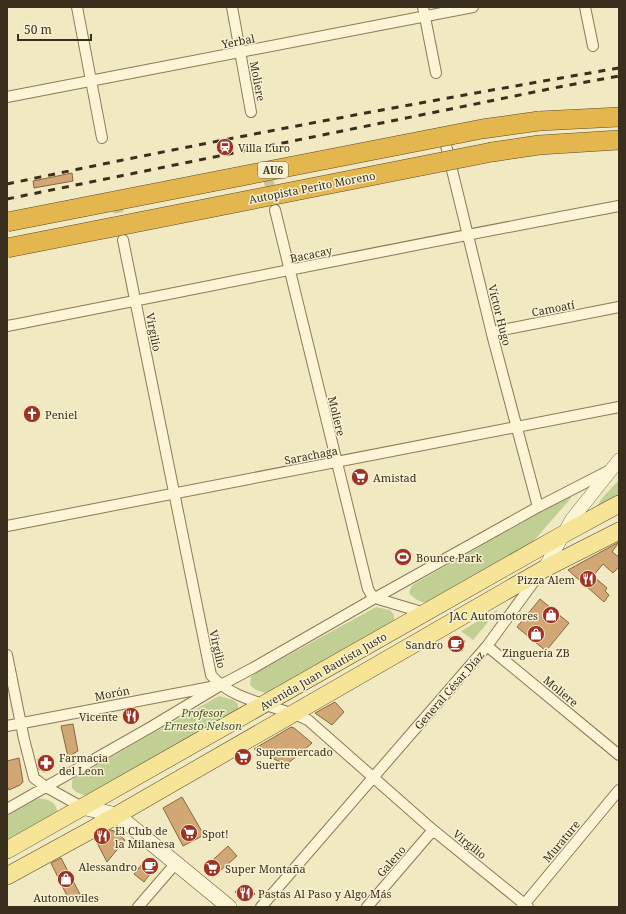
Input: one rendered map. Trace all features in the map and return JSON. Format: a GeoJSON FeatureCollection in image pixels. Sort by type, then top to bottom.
{"type":"FeatureCollection","features":[{"type":"Feature","properties":{"kind":"highway","name":"AU6"},"geometry":{"type":"LineString","coordinates":[[7,222],[482,129],[539,121],[619,117]]}},
{"type":"Feature","properties":{"kind":"highway","name":"Autopista Perito Moreno"},"geometry":{"type":"LineString","coordinates":[[7,248],[492,152],[539,145],[619,140]]}},
{"type":"Feature","properties":{"kind":"main road","name":"Avenida Juan Bautista Justo"},"geometry":{"type":"LineString","coordinates":[[7,850],[619,504]]}},
{"type":"Feature","properties":{"kind":"main road","name":"Avenida Juan Bautista Justo"},"geometry":{"type":"LineString","coordinates":[[7,876],[544,569],[619,531]]}},
{"type":"Feature","properties":{"kind":"main road"},"geometry":{"type":"LineString","coordinates":[[82,807],[116,815],[229,907]]}},
{"type":"Feature","properties":{"kind":"street"},"geometry":{"type":"LineString","coordinates":[[77,7],[102,138]]}},
{"type":"Feature","properties":{"kind":"street","name":"Moliere"},"geometry":{"type":"LineString","coordinates":[[232,7],[251,112]]}},
{"type":"Feature","properties":{"kind":"street","name":"Yerbal"},"geometry":{"type":"LineString","coordinates":[[7,97],[240,53],[424,12],[473,7]]}},
{"type":"Feature","properties":{"kind":"street"},"geometry":{"type":"LineString","coordinates":[[585,7],[594,46]]}},
{"type":"Feature","properties":{"kind":"street"},"geometry":{"type":"LineString","coordinates":[[424,12],[436,73]]}},
{"type":"Feature","properties":{"kind":"street","name":"Víctor Hugo"},"geometry":{"type":"LineString","coordinates":[[442,128],[492,332],[538,507]]}},
{"type":"Feature","properties":{"kind":"street","name":"Bacacay"},"geometry":{"type":"LineString","coordinates":[[7,326],[468,234],[619,206]]}},
{"type":"Feature","properties":{"kind":"street","name":"Moliere"},"geometry":{"type":"LineString","coordinates":[[275,210],[368,589],[375,598]]}},
{"type":"Feature","properties":{"kind":"street","name":"Virgilio"},"geometry":{"type":"LineString","coordinates":[[123,240],[211,674],[221,685],[263,705],[308,720],[433,830],[524,906]]}},
{"type":"Feature","properties":{"kind":"street","name":"Camoatí"},"geometry":{"type":"LineString","coordinates":[[492,332],[619,307]]}},
{"type":"Feature","properties":{"kind":"street","name":"Sarachaga"},"geometry":{"type":"LineString","coordinates":[[7,526],[619,407]]}},
{"type":"Feature","properties":{"kind":"street","name":"General César Díaz"},"geometry":{"type":"LineString","coordinates":[[261,907],[487,646],[544,569],[562,535],[586,500],[619,460]]}},
{"type":"Feature","properties":{"kind":"street"},"geometry":{"type":"LineString","coordinates":[[7,809],[375,598],[538,507],[610,470]]}},
{"type":"Feature","properties":{"kind":"street"},"geometry":{"type":"LineString","coordinates":[[375,598],[425,613]]}},
{"type":"Feature","properties":{"kind":"street","name":"Moliere"},"geometry":{"type":"LineString","coordinates":[[487,646],[619,754]]}},
{"type":"Feature","properties":{"kind":"street"},"geometry":{"type":"LineString","coordinates":[[7,655],[34,778],[46,787],[82,807]]}},
{"type":"Feature","properties":{"kind":"street","name":"Morón"},"geometry":{"type":"LineString","coordinates":[[7,726],[221,685]]}},
{"type":"Feature","properties":{"kind":"street","name":"Murature"},"geometry":{"type":"LineString","coordinates":[[524,906],[619,790]]}},
{"type":"Feature","properties":{"kind":"street","name":"Galeno"},"geometry":{"type":"LineString","coordinates":[[367,907],[433,830]]}},
{"type":"Feature","properties":{"kind":"street"},"geometry":{"type":"LineString","coordinates":[[138,907],[176,863]]}},
{"type":"Feature","properties":{"kind":"green space"},"geometry":{"type":"Polygon","coordinates":[[[619,480],[619,497],[597,506],[603,497],[619,480]]]}},
{"type":"Feature","properties":{"kind":"green space"},"geometry":{"type":"Polygon","coordinates":[[[571,495],[571,498],[531,544],[430,603],[419,601],[409,593],[414,584],[571,495]]]}},
{"type":"Feature","properties":{"kind":"green space","name":"Profesor Ernesto Nelson"},"geometry":{"type":"Polygon","coordinates":[[[376,607],[390,610],[394,615],[394,621],[269,694],[256,690],[250,685],[251,677],[254,674],[376,607]]]}},
{"type":"Feature","properties":{"kind":"green space"},"geometry":{"type":"Polygon","coordinates":[[[499,609],[473,640],[461,631],[499,609]]]}},
{"type":"Feature","properties":{"kind":"green space","name":"Profesor Ernesto Nelson"},"geometry":{"type":"Polygon","coordinates":[[[219,696],[233,700],[238,704],[238,710],[86,796],[76,792],[72,788],[72,781],[74,778],[219,696]]]}},
{"type":"Feature","properties":{"kind":"green space"},"geometry":{"type":"Polygon","coordinates":[[[37,799],[48,800],[54,804],[56,806],[57,814],[7,844],[7,816],[37,799]]]}},
{"type":"Feature","properties":{"kind":"building"},"geometry":{"type":"Polygon","coordinates":[[[72,173],[73,181],[34,188],[33,181],[72,173]]]}},
{"type":"Feature","properties":{"kind":"building"},"geometry":{"type":"Polygon","coordinates":[[[619,542],[612,552],[619,557],[619,567],[613,573],[603,564],[593,576],[607,588],[605,591],[609,595],[604,602],[568,570],[619,542]]]}},
{"type":"Feature","properties":{"kind":"building"},"geometry":{"type":"Polygon","coordinates":[[[540,599],[569,623],[546,651],[517,627],[540,599]]]}},
{"type":"Feature","properties":{"kind":"building","name":"Sandro"},"geometry":{"type":"Polygon","coordinates":[[[450,637],[465,641],[462,651],[448,647],[450,637]]]}},
{"type":"Feature","properties":{"kind":"building"},"geometry":{"type":"Polygon","coordinates":[[[335,702],[344,712],[332,725],[315,713],[335,702]]]}},
{"type":"Feature","properties":{"kind":"building"},"geometry":{"type":"Polygon","coordinates":[[[73,724],[78,751],[68,757],[61,726],[73,724]]]}},
{"type":"Feature","properties":{"kind":"building"},"geometry":{"type":"Polygon","coordinates":[[[291,727],[312,743],[286,765],[254,749],[291,727]]]}},
{"type":"Feature","properties":{"kind":"building"},"geometry":{"type":"Polygon","coordinates":[[[19,758],[23,782],[9,790],[7,786],[7,761],[19,758]]]}},
{"type":"Feature","properties":{"kind":"building","name":"Farmacia del Leon"},"geometry":{"type":"Polygon","coordinates":[[[52,758],[54,766],[45,772],[39,769],[38,759],[52,758]]]}},
{"type":"Feature","properties":{"kind":"building"},"geometry":{"type":"Polygon","coordinates":[[[182,797],[204,835],[183,846],[163,808],[182,797]]]}},
{"type":"Feature","properties":{"kind":"building"},"geometry":{"type":"Polygon","coordinates":[[[111,830],[125,840],[107,862],[95,839],[111,830]]]}},
{"type":"Feature","properties":{"kind":"building"},"geometry":{"type":"Polygon","coordinates":[[[228,846],[237,856],[213,877],[204,868],[228,846]]]}},
{"type":"Feature","properties":{"kind":"building","name":"Automoviles"},"geometry":{"type":"Polygon","coordinates":[[[61,858],[81,896],[70,902],[51,863],[61,858]]]}},
{"type":"Feature","properties":{"kind":"building"},"geometry":{"type":"Polygon","coordinates":[[[147,858],[154,863],[154,869],[144,882],[134,874],[147,858]]]}},
{"type":"Feature","properties":{"kind":"building","name":"Pastas Al Paso y Algo Más"},"geometry":{"type":"Polygon","coordinates":[[[244,884],[255,894],[247,901],[235,892],[244,884]]]}},
{"type":"Feature","properties":{"kind":"tunnel"},"geometry":{"type":"LineString","coordinates":[[268,178],[273,199]]}},
{"type":"Feature","properties":{"kind":"tunnel"},"geometry":{"type":"LineString","coordinates":[[117,203],[121,228]]}},
{"type":"Feature","properties":{"kind":"railway"},"geometry":{"type":"LineString","coordinates":[[7,184],[312,123],[619,68]]}},
{"type":"Feature","properties":{"kind":"railway"},"geometry":{"type":"LineString","coordinates":[[7,199],[619,76]]}},
{"type":"Feature","properties":{"kind":"place","name":"Villa Luro"},"geometry":{"type":"Point","coordinates":[225,147]}},
{"type":"Feature","properties":{"kind":"place","name":"Peniel"},"geometry":{"type":"Point","coordinates":[32,414]}},
{"type":"Feature","properties":{"kind":"place","name":"Amistad"},"geometry":{"type":"Point","coordinates":[360,477]}},
{"type":"Feature","properties":{"kind":"place","name":"Bounce Park"},"geometry":{"type":"Point","coordinates":[403,557]}},
{"type":"Feature","properties":{"kind":"place","name":"Pizza Alem"},"geometry":{"type":"Point","coordinates":[588,579]}},
{"type":"Feature","properties":{"kind":"place","name":"JAC Automotores"},"geometry":{"type":"Point","coordinates":[551,615]}},
{"type":"Feature","properties":{"kind":"place","name":"Zinguería ZB"},"geometry":{"type":"Point","coordinates":[536,634]}},
{"type":"Feature","properties":{"kind":"place","name":"Sandro"},"geometry":{"type":"Point","coordinates":[456,644]}},
{"type":"Feature","properties":{"kind":"place","name":"Vicente"},"geometry":{"type":"Point","coordinates":[131,716]}},
{"type":"Feature","properties":{"kind":"place","name":"Supermercado Suerte"},"geometry":{"type":"Point","coordinates":[243,757]}},
{"type":"Feature","properties":{"kind":"place","name":"Farmacia del Leon"},"geometry":{"type":"Point","coordinates":[46,763]}},
{"type":"Feature","properties":{"kind":"place","name":"Spot!"},"geometry":{"type":"Point","coordinates":[189,833]}},
{"type":"Feature","properties":{"kind":"place","name":"El Club de la Milanesa"},"geometry":{"type":"Point","coordinates":[102,836]}},
{"type":"Feature","properties":{"kind":"place","name":"Alessandro"},"geometry":{"type":"Point","coordinates":[150,866]}},
{"type":"Feature","properties":{"kind":"place","name":"Super Montaña"},"geometry":{"type":"Point","coordinates":[212,868]}},
{"type":"Feature","properties":{"kind":"place","name":"Automoviles"},"geometry":{"type":"Point","coordinates":[66,879]}},
{"type":"Feature","properties":{"kind":"place","name":"Pastas Al Paso y Algo Más"},"geometry":{"type":"Point","coordinates":[245,893]}}]}
